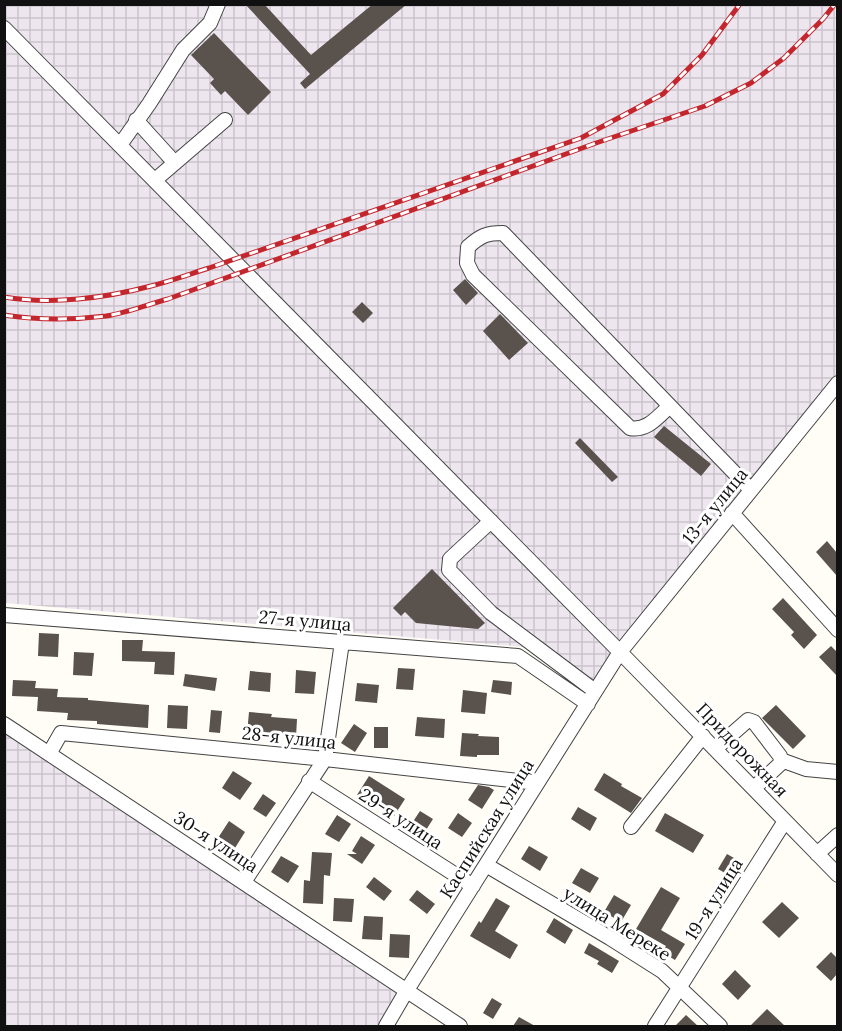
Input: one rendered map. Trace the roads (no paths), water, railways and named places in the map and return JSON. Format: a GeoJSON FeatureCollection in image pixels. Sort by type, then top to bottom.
{"type":"FeatureCollection","features":[{"type":"Feature","properties":{"kind":"street"},"geometry":{"type":"LineString","coordinates":[[120,145],[183,50],[210,23],[218,4]]}},
{"type":"Feature","properties":{"kind":"street","name":"Придорожная"},"geometry":{"type":"LineString","coordinates":[[8,35],[155,180],[716,749],[837,875]]}},
{"type":"Feature","properties":{"kind":"street"},"geometry":{"type":"LineString","coordinates":[[136,120],[175,163]]}},
{"type":"Feature","properties":{"kind":"street"},"geometry":{"type":"LineString","coordinates":[[155,180],[225,120]]}},
{"type":"Feature","properties":{"kind":"street"},"geometry":{"type":"LineString","coordinates":[[670,406],[646,427],[630,428],[473,275],[467,263],[468,247],[479,237],[492,233],[503,233],[752,490]]}},
{"type":"Feature","properties":{"kind":"street","name":"13-я улица"},"geometry":{"type":"LineString","coordinates":[[620,652],[837,383]]}},
{"type":"Feature","properties":{"kind":"street"},"geometry":{"type":"LineString","coordinates":[[732,513],[837,630]]}},
{"type":"Feature","properties":{"kind":"street"},"geometry":{"type":"LineString","coordinates":[[491,521],[450,559],[449,570],[491,613],[595,691]]}},
{"type":"Feature","properties":{"kind":"street","name":"27-я улица"},"geometry":{"type":"LineString","coordinates":[[4,615],[518,656],[588,704]]}},
{"type":"Feature","properties":{"kind":"street"},"geometry":{"type":"LineString","coordinates":[[244,882],[325,759],[342,642]]}},
{"type":"Feature","properties":{"kind":"street","name":"Каспийская улица"},"geometry":{"type":"LineString","coordinates":[[386,1026],[620,652]]}},
{"type":"Feature","properties":{"kind":"street"},"geometry":{"type":"LineString","coordinates":[[716,749],[750,720],[754,722],[782,760],[806,769],[837,772]]}},
{"type":"Feature","properties":{"kind":"street","name":"30-я улица"},"geometry":{"type":"LineString","coordinates":[[4,724],[460,1026]]}},
{"type":"Feature","properties":{"kind":"street","name":"28-я улица"},"geometry":{"type":"LineString","coordinates":[[49,754],[61,733],[537,783]]}},
{"type":"Feature","properties":{"kind":"street"},"geometry":{"type":"LineString","coordinates":[[631,827],[703,736]]}},
{"type":"Feature","properties":{"kind":"street"},"geometry":{"type":"LineString","coordinates":[[754,788],[782,760]]}},
{"type":"Feature","properties":{"kind":"street","name":"29-я улица"},"geometry":{"type":"LineString","coordinates":[[309,781],[473,886]]}},
{"type":"Feature","properties":{"kind":"street","name":"19-я улица"},"geometry":{"type":"LineString","coordinates":[[655,1026],[785,821]]}},
{"type":"Feature","properties":{"kind":"street"},"geometry":{"type":"LineString","coordinates":[[817,854],[837,835]]}},
{"type":"Feature","properties":{"kind":"street","name":"улица Мереке"},"geometry":{"type":"LineString","coordinates":[[486,865],[662,971],[720,1026]]}},
{"type":"Feature","properties":{"kind":"railway"},"geometry":{"type":"LineString","coordinates":[[4,297],[40,300],[78,299],[116,294],[158,284],[581,138],[663,94],[702,55],[740,4]]}},
{"type":"Feature","properties":{"kind":"railway"},"geometry":{"type":"LineString","coordinates":[[4,315],[42,319],[106,316],[168,299],[596,143],[705,106],[751,83],[784,58],[835,4]]}}]}
